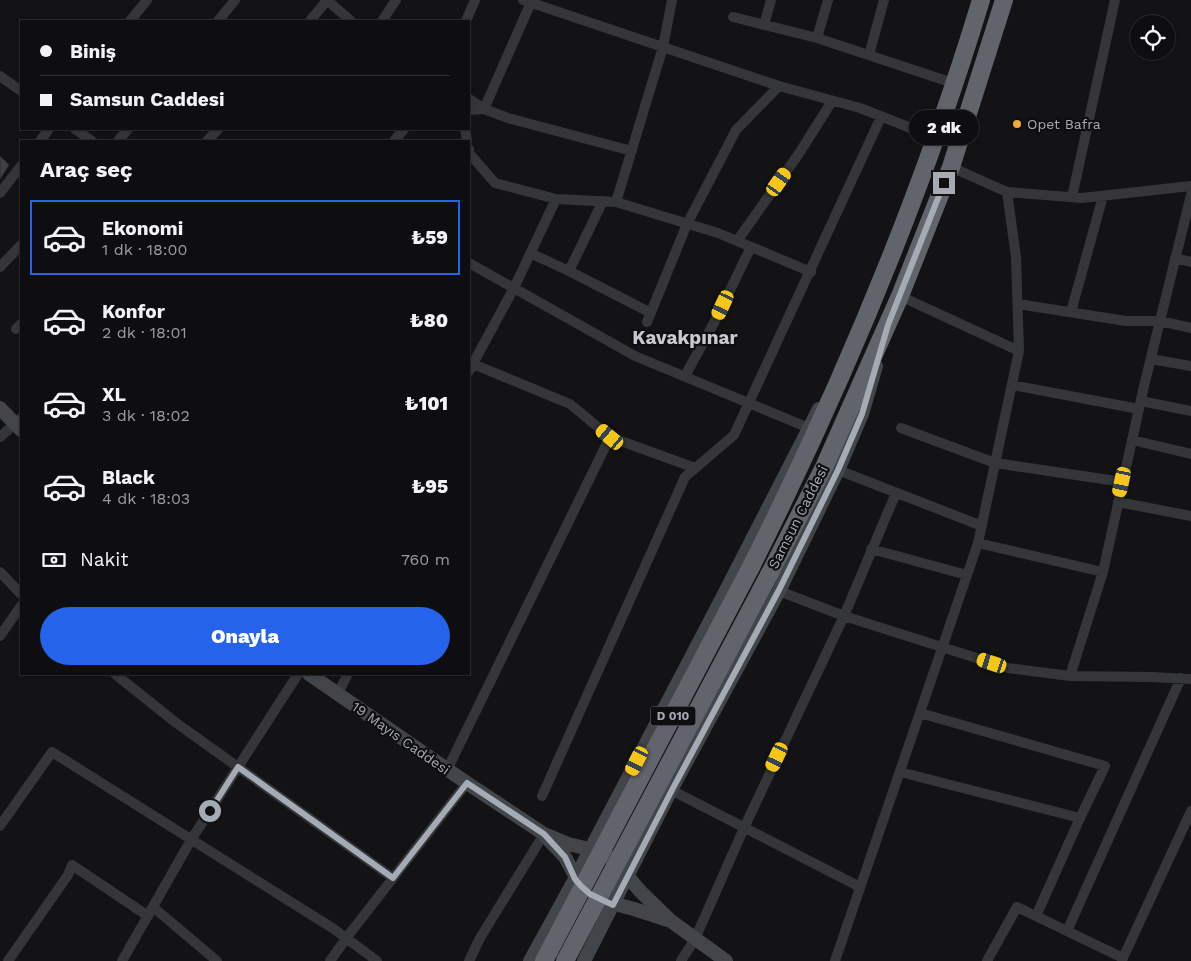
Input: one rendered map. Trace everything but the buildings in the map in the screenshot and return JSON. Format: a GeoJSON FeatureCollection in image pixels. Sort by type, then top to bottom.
{"type":"FeatureCollection","features":[{"type":"Feature","properties":{"kind":"highway","name":"Samsun Caddesi"},"geometry":{"type":"LineString","coordinates":[[544,961],[752,565],[812,430],[851,352],[936,138],[956,84],[982,0]]}},
{"type":"Feature","properties":{"kind":"highway","name":"Samsun Caddesi"},"geometry":{"type":"LineString","coordinates":[[565,961],[825,465],[888,325],[951,167],[1004,0]]}},
{"type":"Feature","properties":{"kind":"street"},"geometry":{"type":"LineString","coordinates":[[131,20],[147,0]]}},
{"type":"Feature","properties":{"kind":"street"},"geometry":{"type":"LineString","coordinates":[[219,20],[234,0]]}},
{"type":"Feature","properties":{"kind":"street"},"geometry":{"type":"LineString","coordinates":[[311,20],[327,0],[349,20]]}},
{"type":"Feature","properties":{"kind":"street"},"geometry":{"type":"LineString","coordinates":[[383,20],[396,0]]}},
{"type":"Feature","properties":{"kind":"street"},"geometry":{"type":"LineString","coordinates":[[466,20],[475,0]]}},
{"type":"Feature","properties":{"kind":"street"},"geometry":{"type":"LineString","coordinates":[[616,202],[663,47],[672,0]]}},
{"type":"Feature","properties":{"kind":"street"},"geometry":{"type":"LineString","coordinates":[[764,25],[771,0]]}},
{"type":"Feature","properties":{"kind":"street"},"geometry":{"type":"LineString","coordinates":[[817,38],[828,0]]}},
{"type":"Feature","properties":{"kind":"street"},"geometry":{"type":"LineString","coordinates":[[869,55],[884,0]]}},
{"type":"Feature","properties":{"kind":"street"},"geometry":{"type":"LineString","coordinates":[[1072,197],[1115,0]]}},
{"type":"Feature","properties":{"kind":"street"},"geometry":{"type":"LineString","coordinates":[[484,108],[528,1],[779,86],[860,108],[936,138]]}},
{"type":"Feature","properties":{"kind":"street"},"geometry":{"type":"LineString","coordinates":[[733,17],[817,38],[956,84]]}},
{"type":"Feature","properties":{"kind":"street"},"geometry":{"type":"LineString","coordinates":[[0,76],[20,90]]}},
{"type":"Feature","properties":{"kind":"street"},"geometry":{"type":"LineString","coordinates":[[530,253],[570,271],[649,318],[687,224],[736,130],[779,86]]}},
{"type":"Feature","properties":{"kind":"street"},"geometry":{"type":"LineString","coordinates":[[470,100],[508,118],[632,151]]}},
{"type":"Feature","properties":{"kind":"street"},"geometry":{"type":"LineString","coordinates":[[737,241],[800,152],[832,100]]}},
{"type":"Feature","properties":{"kind":"street"},"geometry":{"type":"LineString","coordinates":[[470,110],[484,108]]}},
{"type":"Feature","properties":{"kind":"street"},"geometry":{"type":"LineString","coordinates":[[542,796],[685,477],[734,435],[882,117]]}},
{"type":"Feature","properties":{"kind":"street"},"geometry":{"type":"LineString","coordinates":[[76,130],[91,140]]}},
{"type":"Feature","properties":{"kind":"street"},"geometry":{"type":"LineString","coordinates":[[119,140],[127,130]]}},
{"type":"Feature","properties":{"kind":"street"},"geometry":{"type":"LineString","coordinates":[[207,140],[217,130]]}},
{"type":"Feature","properties":{"kind":"street"},"geometry":{"type":"LineString","coordinates":[[395,140],[403,130]]}},
{"type":"Feature","properties":{"kind":"street"},"geometry":{"type":"LineString","coordinates":[[470,153],[495,183],[556,199],[616,202],[737,241],[811,272]]}},
{"type":"Feature","properties":{"kind":"street"},"geometry":{"type":"LineString","coordinates":[[0,193],[20,167]]}},
{"type":"Feature","properties":{"kind":"street"},"geometry":{"type":"LineString","coordinates":[[951,167],[1006,192],[1072,197],[1104,196],[1191,186]]}},
{"type":"Feature","properties":{"kind":"street"},"geometry":{"type":"LineString","coordinates":[[835,961],[978,543],[982,526],[1019,351],[1016,257],[1006,192]]}},
{"type":"Feature","properties":{"kind":"street"},"geometry":{"type":"LineString","coordinates":[[1070,676],[1102,572],[1191,195]]}},
{"type":"Feature","properties":{"kind":"street"},"geometry":{"type":"LineString","coordinates":[[1071,312],[1104,196]]}},
{"type":"Feature","properties":{"kind":"street"},"geometry":{"type":"LineString","coordinates":[[556,199],[514,288],[471,368],[570,404],[610,437],[695,468]]}},
{"type":"Feature","properties":{"kind":"street"},"geometry":{"type":"LineString","coordinates":[[570,271],[603,201]]}},
{"type":"Feature","properties":{"kind":"street"},"geometry":{"type":"LineString","coordinates":[[0,267],[20,246]]}},
{"type":"Feature","properties":{"kind":"street"},"geometry":{"type":"LineString","coordinates":[[685,376],[716,319],[750,247]]}},
{"type":"Feature","properties":{"kind":"street"},"geometry":{"type":"LineString","coordinates":[[1175,258],[1191,262]]}},
{"type":"Feature","properties":{"kind":"street"},"geometry":{"type":"LineString","coordinates":[[470,265],[635,356],[812,430],[530,961]]}},
{"type":"Feature","properties":{"kind":"street"},"geometry":{"type":"LineString","coordinates":[[900,296],[1019,351]]}},
{"type":"Feature","properties":{"kind":"street"},"geometry":{"type":"LineString","coordinates":[[1018,304],[1126,321],[1160,321],[1191,328]]}},
{"type":"Feature","properties":{"kind":"street"},"geometry":{"type":"LineString","coordinates":[[584,961],[672,790],[779,590],[838,470],[862,414],[888,325]]}},
{"type":"Feature","properties":{"kind":"street"},"geometry":{"type":"LineString","coordinates":[[1151,359],[1191,366]]}},
{"type":"Feature","properties":{"kind":"street"},"geometry":{"type":"LineString","coordinates":[[1012,385],[1191,411]]}},
{"type":"Feature","properties":{"kind":"street"},"geometry":{"type":"LineString","coordinates":[[0,408],[19,424],[0,437]]}},
{"type":"Feature","properties":{"kind":"street"},"geometry":{"type":"LineString","coordinates":[[901,428],[995,463],[1122,482]]}},
{"type":"Feature","properties":{"kind":"street"},"geometry":{"type":"LineString","coordinates":[[447,770],[610,437]]}},
{"type":"Feature","properties":{"kind":"street"},"geometry":{"type":"LineString","coordinates":[[1132,440],[1191,454]]}},
{"type":"Feature","properties":{"kind":"street"},"geometry":{"type":"LineString","coordinates":[[838,470],[982,526]]}},
{"type":"Feature","properties":{"kind":"street"},"geometry":{"type":"LineString","coordinates":[[681,961],[695,939],[744,828],[844,616],[870,549],[896,493]]}},
{"type":"Feature","properties":{"kind":"street"},"geometry":{"type":"LineString","coordinates":[[1118,502],[1191,516]]}},
{"type":"Feature","properties":{"kind":"street"},"geometry":{"type":"LineString","coordinates":[[978,543],[1102,572]]}},
{"type":"Feature","properties":{"kind":"street"},"geometry":{"type":"LineString","coordinates":[[870,549],[967,575]]}},
{"type":"Feature","properties":{"kind":"street"},"geometry":{"type":"LineString","coordinates":[[0,572],[20,593]]}},
{"type":"Feature","properties":{"kind":"street"},"geometry":{"type":"LineString","coordinates":[[779,590],[844,616],[1008,668],[1070,676],[1186,679],[1067,931]]}},
{"type":"Feature","properties":{"kind":"street"},"geometry":{"type":"LineString","coordinates":[[0,636],[20,607]]}},
{"type":"Feature","properties":{"kind":"street"},"geometry":{"type":"LineString","coordinates":[[116,675],[175,722],[393,878]]}},
{"type":"Feature","properties":{"kind":"street"},"geometry":{"type":"LineString","coordinates":[[122,961],[191,840],[297,675]]}},
{"type":"Feature","properties":{"kind":"street","name":"19 Mayıs Caddesi"},"geometry":{"type":"LineString","coordinates":[[311,675],[447,770],[544,834],[568,844],[591,849],[609,857],[671,921]]}},
{"type":"Feature","properties":{"kind":"street"},"geometry":{"type":"LineString","coordinates":[[338,693],[347,675]]}},
{"type":"Feature","properties":{"kind":"street"},"geometry":{"type":"LineString","coordinates":[[920,713],[1105,766],[1036,916]]}},
{"type":"Feature","properties":{"kind":"street"},"geometry":{"type":"LineString","coordinates":[[0,826],[52,752],[346,937],[377,961]]}},
{"type":"Feature","properties":{"kind":"street"},"geometry":{"type":"LineString","coordinates":[[900,772],[1080,818]]}},
{"type":"Feature","properties":{"kind":"street"},"geometry":{"type":"LineString","coordinates":[[330,961],[346,937],[467,783]]}},
{"type":"Feature","properties":{"kind":"street"},"geometry":{"type":"LineString","coordinates":[[672,790],[860,887]]}},
{"type":"Feature","properties":{"kind":"street"},"geometry":{"type":"LineString","coordinates":[[987,961],[1017,907],[1125,959],[1191,811]]}},
{"type":"Feature","properties":{"kind":"street"},"geometry":{"type":"LineString","coordinates":[[469,961],[480,938],[544,834]]}},
{"type":"Feature","properties":{"kind":"street","name":"19 Mayıs Caddesi"},"geometry":{"type":"LineString","coordinates":[[544,834],[565,857],[575,879],[590,894],[613,905],[634,909],[671,921]]}},
{"type":"Feature","properties":{"kind":"street"},"geometry":{"type":"LineString","coordinates":[[8,961],[68,875],[72,865],[150,911],[217,961]]}},
{"type":"Feature","properties":{"kind":"street"},"geometry":{"type":"LineString","coordinates":[[671,921],[726,961]]}},
{"type":"Feature","properties":{"kind":"place","name":"Opet Bafra"},"geometry":{"type":"Point","coordinates":[1017,124]}},
{"type":"Feature","properties":{"kind":"district","name":"Kavakpınar"},"geometry":{"type":"Point","coordinates":[685,337]}},
{"type":"Feature","properties":{"kind":"route"},"geometry":{"type":"LineString","coordinates":[[210,811],[238,767],[393,878],[467,783],[544,834],[565,857],[575,879],[581,886],[590,894],[613,905],[779,590],[838,470],[862,414],[888,325],[944,183]]}}]}
